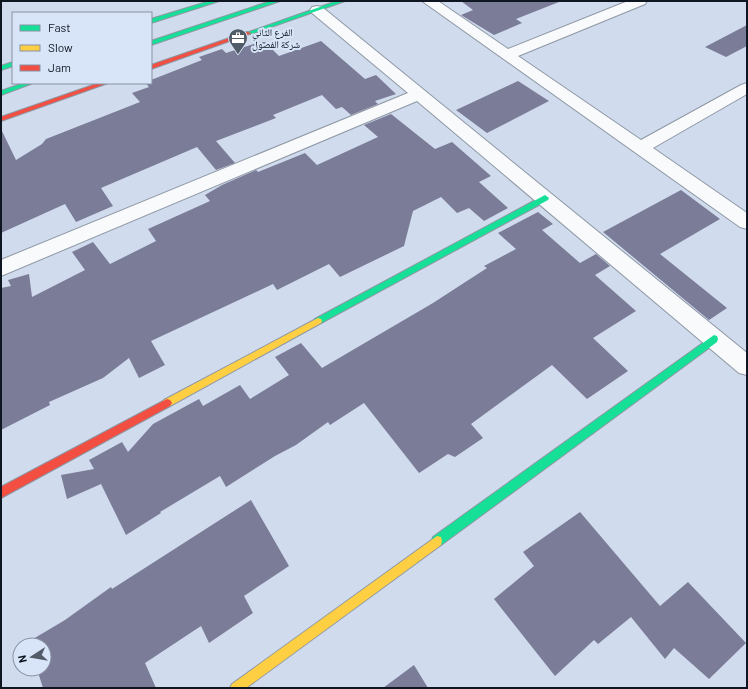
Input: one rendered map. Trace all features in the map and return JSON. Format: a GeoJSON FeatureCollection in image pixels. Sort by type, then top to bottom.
{"type":"FeatureCollection","features":[{"type":"Feature","properties":{"kind":"main road"},"geometry":{"type":"LineString","coordinates":[[152,21],[216,1]]}},
{"type":"Feature","properties":{"kind":"main road"},"geometry":{"type":"LineString","coordinates":[[152,43],[277,1]]}},
{"type":"Feature","properties":{"kind":"main road"},"geometry":{"type":"LineString","coordinates":[[152,67],[342,1]]}},
{"type":"Feature","properties":{"kind":"main road"},"geometry":{"type":"LineString","coordinates":[[1,68],[12,64]]}},
{"type":"Feature","properties":{"kind":"main road"},"geometry":{"type":"LineString","coordinates":[[1,93],[27,84]]}},
{"type":"Feature","properties":{"kind":"main road"},"geometry":{"type":"LineString","coordinates":[[1,119],[102,84]]}},
{"type":"Feature","properties":{"kind":"main road"},"geometry":{"type":"LineString","coordinates":[[1,493],[545,198]]}},
{"type":"Feature","properties":{"kind":"main road"},"geometry":{"type":"LineString","coordinates":[[236,688],[714,339]]}},
{"type":"Feature","properties":{"kind":"street"},"geometry":{"type":"LineString","coordinates":[[429,1],[747,222]]}},
{"type":"Feature","properties":{"kind":"street"},"geometry":{"type":"LineString","coordinates":[[506,55],[640,1]]}},
{"type":"Feature","properties":{"kind":"street"},"geometry":{"type":"LineString","coordinates":[[317,10],[747,366]]}},
{"type":"Feature","properties":{"kind":"street"},"geometry":{"type":"LineString","coordinates":[[640,148],[747,88]]}},
{"type":"Feature","properties":{"kind":"street"},"geometry":{"type":"LineString","coordinates":[[1,268],[420,94]]}},
{"type":"Feature","properties":{"kind":"building"},"geometry":{"type":"Polygon","coordinates":[[[461,1],[559,2],[516,19],[522,23],[494,35],[461,15],[473,10],[461,1]]]}},
{"type":"Feature","properties":{"kind":"building"},"geometry":{"type":"Polygon","coordinates":[[[747,25],[747,46],[726,57],[705,47],[747,25]]]}},
{"type":"Feature","properties":{"kind":"building"},"geometry":{"type":"Polygon","coordinates":[[[321,41],[365,79],[376,75],[396,94],[375,101],[378,104],[351,115],[342,107],[336,109],[322,95],[273,115],[276,118],[216,141],[235,163],[216,170],[197,147],[101,188],[113,206],[76,222],[65,204],[1,233],[1,129],[16,160],[42,144],[46,139],[140,102],[132,93],[149,87],[147,84],[152,84],[152,80],[202,60],[199,57],[222,49],[226,53],[260,42],[265,42],[279,56],[321,41]]]}},
{"type":"Feature","properties":{"kind":"building"},"geometry":{"type":"Polygon","coordinates":[[[518,81],[549,101],[487,133],[456,110],[518,81]]]}},
{"type":"Feature","properties":{"kind":"building"},"geometry":{"type":"Polygon","coordinates":[[[391,114],[435,149],[452,142],[491,176],[479,182],[508,208],[484,221],[469,208],[457,213],[441,197],[413,211],[404,246],[340,277],[329,264],[277,290],[273,284],[151,341],[165,365],[139,378],[129,358],[103,378],[49,402],[50,405],[1,430],[1,288],[11,286],[8,280],[29,274],[32,297],[85,270],[72,252],[93,242],[110,264],[156,241],[148,229],[210,201],[205,195],[222,185],[256,170],[258,172],[305,153],[317,165],[378,137],[364,125],[391,114]]]}},
{"type":"Feature","properties":{"kind":"building"},"geometry":{"type":"Polygon","coordinates":[[[681,190],[720,219],[660,254],[727,308],[709,320],[603,232],[681,190]]]}},
{"type":"Feature","properties":{"kind":"building"},"geometry":{"type":"Polygon","coordinates":[[[538,212],[553,224],[542,230],[580,263],[596,254],[610,266],[595,275],[636,311],[593,338],[628,371],[587,399],[552,365],[471,424],[483,438],[455,457],[448,454],[419,473],[364,403],[330,425],[328,422],[296,445],[275,456],[226,487],[220,476],[160,512],[161,513],[126,535],[101,484],[67,499],[61,475],[94,469],[89,460],[122,442],[128,452],[153,424],[199,399],[203,406],[240,385],[250,399],[289,375],[275,357],[301,343],[322,368],[433,303],[487,268],[484,266],[516,249],[498,233],[538,212]]]}},
{"type":"Feature","properties":{"kind":"building"},"geometry":{"type":"Polygon","coordinates":[[[251,500],[289,566],[244,596],[253,613],[209,643],[201,626],[145,663],[156,688],[43,688],[40,677],[52,677],[52,637],[36,637],[65,620],[111,587],[112,589],[251,500]]]}},
{"type":"Feature","properties":{"kind":"building"},"geometry":{"type":"Polygon","coordinates":[[[580,512],[660,606],[688,582],[746,643],[709,679],[674,648],[665,659],[631,617],[598,644],[594,640],[555,676],[494,599],[534,566],[523,552],[580,512]]]}},
{"type":"Feature","properties":{"kind":"building"},"geometry":{"type":"Polygon","coordinates":[[[414,665],[428,688],[383,688],[414,665]]]}},
{"type":"Feature","properties":{"kind":"traffic: fast"},"geometry":{"type":"LineString","coordinates":[[152,21],[216,1]]}},
{"type":"Feature","properties":{"kind":"traffic: fast"},"geometry":{"type":"LineString","coordinates":[[152,43],[277,1]]}},
{"type":"Feature","properties":{"kind":"traffic: fast"},"geometry":{"type":"LineString","coordinates":[[249,33],[342,1]]}},
{"type":"Feature","properties":{"kind":"traffic: fast"},"geometry":{"type":"LineString","coordinates":[[1,68],[12,64]]}},
{"type":"Feature","properties":{"kind":"traffic: fast"},"geometry":{"type":"LineString","coordinates":[[1,93],[27,84]]}},
{"type":"Feature","properties":{"kind":"traffic: fast"},"geometry":{"type":"LineString","coordinates":[[318,321],[545,198]]}},
{"type":"Feature","properties":{"kind":"traffic: fast"},"geometry":{"type":"LineString","coordinates":[[437,541],[714,339]]}},
{"type":"Feature","properties":{"kind":"traffic: slow"},"geometry":{"type":"LineString","coordinates":[[167,403],[318,321]]}},
{"type":"Feature","properties":{"kind":"traffic: slow"},"geometry":{"type":"LineString","coordinates":[[236,688],[437,541]]}},
{"type":"Feature","properties":{"kind":"traffic: jam"},"geometry":{"type":"LineString","coordinates":[[152,67],[249,33]]}},
{"type":"Feature","properties":{"kind":"traffic: jam"},"geometry":{"type":"LineString","coordinates":[[1,119],[102,84]]}},
{"type":"Feature","properties":{"kind":"traffic: jam"},"geometry":{"type":"LineString","coordinates":[[1,493],[167,403]]}},
{"type":"Feature","properties":{"kind":"place","name":"الفرع الثاني شركة الفصول"},"geometry":{"type":"Point","coordinates":[238,55]}}]}
